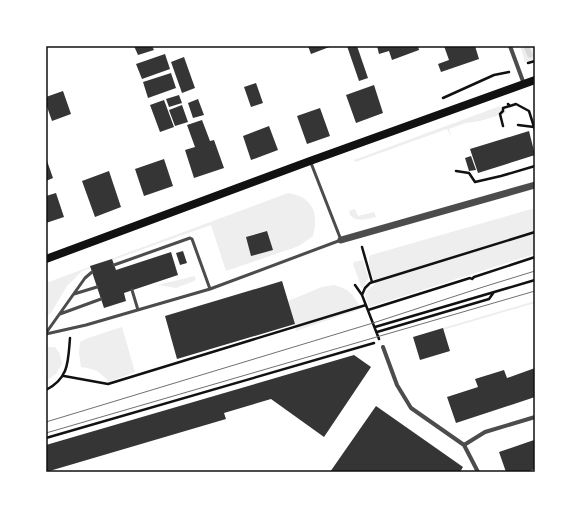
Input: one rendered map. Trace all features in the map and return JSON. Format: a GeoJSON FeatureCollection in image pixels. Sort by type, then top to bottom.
{"type":"FeatureCollection","features":[{"type":"Feature","properties":{"kind":"main road"},"geometry":{"type":"LineString","coordinates":[[46,259],[310,161],[535,80]]}},
{"type":"Feature","properties":{"kind":"street"},"geometry":{"type":"LineString","coordinates":[[510,46],[524,84]]}},
{"type":"Feature","properties":{"kind":"street"},"geometry":{"type":"LineString","coordinates":[[341,240],[535,185]]}},
{"type":"Feature","properties":{"kind":"street"},"geometry":{"type":"LineString","coordinates":[[383,347],[396,385],[411,408],[464,445],[478,472]]}},
{"type":"Feature","properties":{"kind":"street"},"geometry":{"type":"LineString","coordinates":[[464,445],[485,432],[535,417]]}},
{"type":"Feature","properties":{"kind":"lane"},"geometry":{"type":"LineString","coordinates":[[46,334],[210,289],[341,240],[310,161]]}},
{"type":"Feature","properties":{"kind":"lane"},"geometry":{"type":"LineString","coordinates":[[114,265],[184,240],[192,239],[210,289]]}},
{"type":"Feature","properties":{"kind":"lane"},"geometry":{"type":"LineString","coordinates":[[123,262],[124,267]]}},
{"type":"Feature","properties":{"kind":"lane"},"geometry":{"type":"LineString","coordinates":[[46,334],[85,278],[92,272]]}},
{"type":"Feature","properties":{"kind":"lane"},"geometry":{"type":"LineString","coordinates":[[74,294],[97,287]]}},
{"type":"Feature","properties":{"kind":"lane"},"geometry":{"type":"LineString","coordinates":[[132,290],[138,310]]}},
{"type":"Feature","properties":{"kind":"lane"},"geometry":{"type":"LineString","coordinates":[[60,314],[101,299]]}},
{"type":"Feature","properties":{"kind":"path"},"geometry":{"type":"LineString","coordinates":[[503,126],[500,114],[503,111],[503,108],[516,104],[526,108],[529,111],[533,117],[535,128],[518,125]]}},
{"type":"Feature","properties":{"kind":"path"},"geometry":{"type":"LineString","coordinates":[[456,171],[469,173],[475,182],[535,166]]}},
{"type":"Feature","properties":{"kind":"path"},"geometry":{"type":"LineString","coordinates":[[362,295],[365,288],[372,282],[535,232]]}},
{"type":"Feature","properties":{"kind":"path"},"geometry":{"type":"LineString","coordinates":[[362,248],[372,282]]}},
{"type":"Feature","properties":{"kind":"path"},"geometry":{"type":"LineString","coordinates":[[368,310],[470,278],[472,279],[474,277],[535,257]]}},
{"type":"Feature","properties":{"kind":"path"},"geometry":{"type":"LineString","coordinates":[[375,327],[535,280]]}},
{"type":"Feature","properties":{"kind":"path"},"geometry":{"type":"LineString","coordinates":[[46,438],[381,342],[362,295],[355,286]]}},
{"type":"Feature","properties":{"kind":"path"},"geometry":{"type":"LineString","coordinates":[[377,332],[489,299],[494,292]]}},
{"type":"Feature","properties":{"kind":"path"},"geometry":{"type":"LineString","coordinates":[[64,376],[108,384],[366,305]]}},
{"type":"Feature","properties":{"kind":"path"},"geometry":{"type":"LineString","coordinates":[[46,390],[55,385],[64,376],[68,362],[71,328]]}},
{"type":"Feature","properties":{"kind":"shaded area"},"geometry":{"type":"Polygon","coordinates":[[[520,46],[534,46],[535,59],[525,62],[520,46]]]}},
{"type":"Feature","properties":{"kind":"shaded area"},"geometry":{"type":"Polygon","coordinates":[[[500,106],[502,111],[506,110],[506,113],[449,129],[452,138],[447,129],[355,162],[354,160],[500,106]]]}},
{"type":"Feature","properties":{"kind":"shaded area"},"geometry":{"type":"Polygon","coordinates":[[[288,193],[303,198],[312,207],[314,213],[315,228],[313,236],[299,246],[226,271],[211,225],[82,271],[67,286],[51,313],[46,317],[46,283],[288,193]]]}},
{"type":"Feature","properties":{"kind":"shaded area"},"geometry":{"type":"Polygon","coordinates":[[[535,208],[535,254],[369,307],[365,295],[367,290],[375,284],[369,267],[369,257],[371,255],[535,208]]]}},
{"type":"Feature","properties":{"kind":"shaded area"},"geometry":{"type":"Polygon","coordinates":[[[355,209],[358,216],[374,212],[376,217],[360,220],[353,218],[349,211],[355,209]]]}},
{"type":"Feature","properties":{"kind":"shaded area"},"geometry":{"type":"Polygon","coordinates":[[[363,260],[368,279],[362,289],[353,264],[354,262],[363,260]]]}},
{"type":"Feature","properties":{"kind":"shaded area"},"geometry":{"type":"Polygon","coordinates":[[[194,276],[196,279],[194,281],[176,288],[158,285],[185,279],[194,276]]]}},
{"type":"Feature","properties":{"kind":"shaded area"},"geometry":{"type":"Polygon","coordinates":[[[334,285],[351,293],[361,309],[296,331],[288,301],[322,287],[334,285]]]}},
{"type":"Feature","properties":{"kind":"shaded area"},"geometry":{"type":"Polygon","coordinates":[[[535,301],[535,303],[443,330],[443,328],[535,301]]]}},
{"type":"Feature","properties":{"kind":"shaded area"},"geometry":{"type":"Polygon","coordinates":[[[122,327],[135,372],[109,382],[97,371],[81,367],[79,353],[80,342],[122,327]]]}},
{"type":"Feature","properties":{"kind":"shaded area"},"geometry":{"type":"Polygon","coordinates":[[[46,347],[55,347],[60,354],[62,364],[56,374],[46,381],[46,347]]]}},
{"type":"Feature","properties":{"kind":"building"},"geometry":{"type":"Polygon","coordinates":[[[134,46],[152,46],[154,50],[138,55],[134,46]]]}},
{"type":"Feature","properties":{"kind":"building"},"geometry":{"type":"Polygon","coordinates":[[[308,46],[332,46],[311,54],[308,46]]]}},
{"type":"Feature","properties":{"kind":"building"},"geometry":{"type":"Polygon","coordinates":[[[347,46],[357,46],[368,78],[359,81],[347,46]]]}},
{"type":"Feature","properties":{"kind":"building"},"geometry":{"type":"Polygon","coordinates":[[[377,46],[418,46],[419,50],[392,60],[389,51],[379,54],[377,46]]]}},
{"type":"Feature","properties":{"kind":"building"},"geometry":{"type":"Polygon","coordinates":[[[444,46],[475,46],[479,59],[441,72],[438,64],[449,60],[444,46]]]}},
{"type":"Feature","properties":{"kind":"building"},"geometry":{"type":"Polygon","coordinates":[[[165,54],[170,69],[142,79],[136,64],[165,54]]]}},
{"type":"Feature","properties":{"kind":"building"},"geometry":{"type":"Polygon","coordinates":[[[184,57],[195,88],[182,93],[171,62],[184,57]]]}},
{"type":"Feature","properties":{"kind":"building"},"geometry":{"type":"Polygon","coordinates":[[[171,73],[176,88],[148,98],[143,82],[171,73]]]}},
{"type":"Feature","properties":{"kind":"building"},"geometry":{"type":"Polygon","coordinates":[[[256,83],[263,103],[251,107],[244,87],[256,83]]]}},
{"type":"Feature","properties":{"kind":"building"},"geometry":{"type":"Polygon","coordinates":[[[374,85],[383,113],[356,123],[346,95],[374,85]]]}},
{"type":"Feature","properties":{"kind":"building"},"geometry":{"type":"Polygon","coordinates":[[[63,91],[71,114],[52,121],[46,104],[46,97],[63,91]]]}},
{"type":"Feature","properties":{"kind":"building"},"geometry":{"type":"Polygon","coordinates":[[[179,95],[182,103],[169,107],[166,99],[179,95]]]}},
{"type":"Feature","properties":{"kind":"building"},"geometry":{"type":"Polygon","coordinates":[[[198,99],[204,115],[193,118],[188,103],[198,99]]]}},
{"type":"Feature","properties":{"kind":"building"},"geometry":{"type":"Polygon","coordinates":[[[164,100],[174,127],[160,132],[150,105],[164,100]]]}},
{"type":"Feature","properties":{"kind":"building"},"geometry":{"type":"Polygon","coordinates":[[[182,105],[188,122],[175,126],[169,110],[182,105]]]}},
{"type":"Feature","properties":{"kind":"building"},"geometry":{"type":"Polygon","coordinates":[[[320,108],[330,136],[307,144],[297,116],[320,108]]]}},
{"type":"Feature","properties":{"kind":"building"},"geometry":{"type":"Polygon","coordinates":[[[202,120],[210,141],[214,140],[224,168],[194,178],[185,150],[195,147],[187,125],[202,120]]]}},
{"type":"Feature","properties":{"kind":"building"},"geometry":{"type":"Polygon","coordinates":[[[269,126],[278,150],[251,160],[243,136],[269,126]]]}},
{"type":"Feature","properties":{"kind":"building"},"geometry":{"type":"Polygon","coordinates":[[[529,131],[535,155],[478,173],[470,149],[529,131]]]}},
{"type":"Feature","properties":{"kind":"building"},"geometry":{"type":"Polygon","coordinates":[[[471,156],[476,170],[469,171],[465,158],[471,156]]]}},
{"type":"Feature","properties":{"kind":"building"},"geometry":{"type":"Polygon","coordinates":[[[46,158],[53,178],[46,181],[46,158]]]}},
{"type":"Feature","properties":{"kind":"building"},"geometry":{"type":"Polygon","coordinates":[[[164,159],[173,186],[144,196],[135,169],[164,159]]]}},
{"type":"Feature","properties":{"kind":"building"},"geometry":{"type":"Polygon","coordinates":[[[109,171],[121,207],[95,217],[82,181],[109,171]]]}},
{"type":"Feature","properties":{"kind":"building"},"geometry":{"type":"Polygon","coordinates":[[[56,193],[64,217],[46,223],[46,196],[56,193]]]}},
{"type":"Feature","properties":{"kind":"building"},"geometry":{"type":"Polygon","coordinates":[[[267,231],[273,250],[251,256],[246,237],[267,231]]]}},
{"type":"Feature","properties":{"kind":"building"},"geometry":{"type":"Polygon","coordinates":[[[183,251],[187,263],[180,265],[176,253],[183,251]]]}},
{"type":"Feature","properties":{"kind":"building"},"geometry":{"type":"Polygon","coordinates":[[[171,252],[178,275],[124,293],[126,301],[104,308],[90,266],[112,259],[116,270],[171,252]]]}},
{"type":"Feature","properties":{"kind":"building"},"geometry":{"type":"Polygon","coordinates":[[[282,281],[295,324],[177,359],[165,316],[282,281]]]}},
{"type":"Feature","properties":{"kind":"building"},"geometry":{"type":"Polygon","coordinates":[[[443,328],[450,351],[420,360],[413,337],[443,328]]]}},
{"type":"Feature","properties":{"kind":"building"},"geometry":{"type":"Polygon","coordinates":[[[354,355],[371,367],[324,437],[271,399],[224,413],[226,419],[46,472],[46,445],[354,355]]]}},
{"type":"Feature","properties":{"kind":"building"},"geometry":{"type":"Polygon","coordinates":[[[535,368],[535,397],[456,423],[447,397],[478,387],[475,379],[504,370],[507,378],[535,368]]]}},
{"type":"Feature","properties":{"kind":"building"},"geometry":{"type":"Polygon","coordinates":[[[376,406],[463,467],[460,472],[330,472],[376,406]]]}},
{"type":"Feature","properties":{"kind":"building"},"geometry":{"type":"Polygon","coordinates":[[[534,440],[535,469],[527,472],[506,472],[499,452],[534,440]]]}},
{"type":"Feature","properties":{"kind":"waterway"},"geometry":{"type":"LineString","coordinates":[[526,46],[530,55]]}},
{"type":"Feature","properties":{"kind":"tram line"},"geometry":{"type":"LineString","coordinates":[[46,422],[373,323],[535,271]]}},
{"type":"Feature","properties":{"kind":"tram line"},"geometry":{"type":"LineString","coordinates":[[46,433],[535,291]]}}]}
